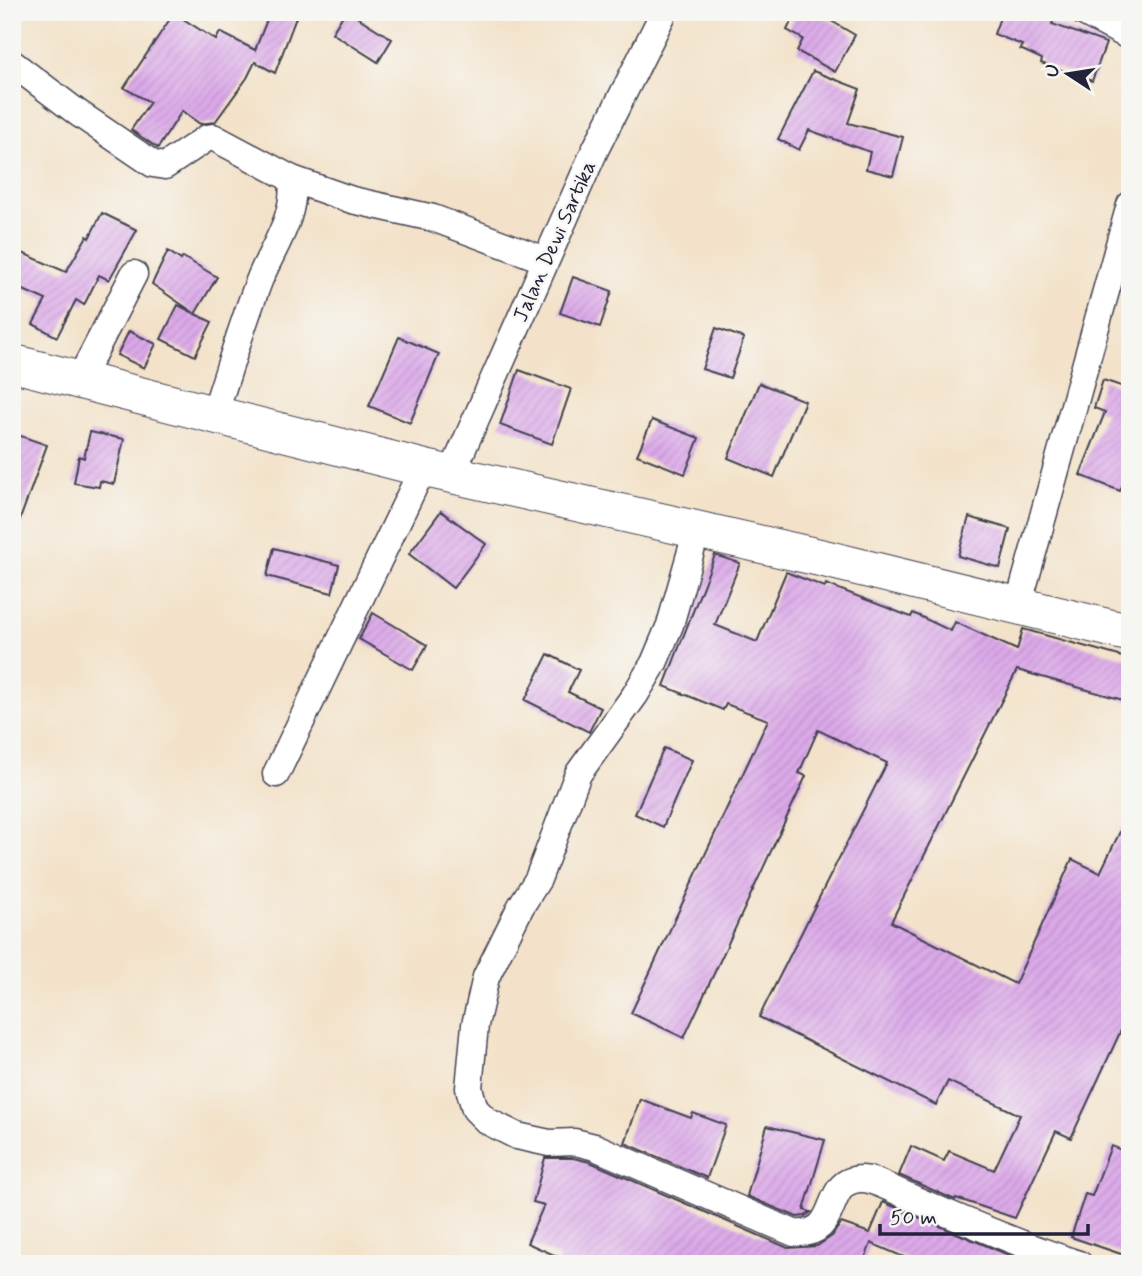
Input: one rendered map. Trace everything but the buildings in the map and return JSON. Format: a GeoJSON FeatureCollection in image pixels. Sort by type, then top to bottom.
{"type":"FeatureCollection","features":[{"type":"Feature","properties":{"kind":"main road"},"geometry":{"type":"LineString","coordinates":[[12,363],[438,470],[1130,633]]}},
{"type":"Feature","properties":{"kind":"street","name":"Jalan Dewi Sartika"},"geometry":{"type":"LineString","coordinates":[[276,774],[438,470],[545,260],[595,150],[664,12]]}},
{"type":"Feature","properties":{"kind":"street"},"geometry":{"type":"LineString","coordinates":[[1083,12],[1130,37]]}},
{"type":"Feature","properties":{"kind":"street"},"geometry":{"type":"LineString","coordinates":[[12,62],[78,113],[153,164],[165,166],[207,138],[213,137],[292,179],[352,200],[433,218],[545,260]]}},
{"type":"Feature","properties":{"kind":"street"},"geometry":{"type":"LineString","coordinates":[[214,415],[260,279],[284,230],[290,207],[292,179]]}},
{"type":"Feature","properties":{"kind":"street"},"geometry":{"type":"LineString","coordinates":[[1018,606],[1130,205]]}},
{"type":"Feature","properties":{"kind":"street"},"geometry":{"type":"LineString","coordinates":[[79,381],[134,274]]}},
{"type":"Feature","properties":{"kind":"street"},"geometry":{"type":"LineString","coordinates":[[697,530],[670,625],[654,663],[635,695],[578,774],[538,879],[510,927],[486,977],[475,1025],[468,1088],[475,1109],[487,1121],[517,1136],[549,1143],[575,1142],[595,1147],[794,1233],[804,1234],[817,1229],[828,1219],[838,1190],[845,1184],[865,1179],[977,1226],[1079,1264]]}}]}
